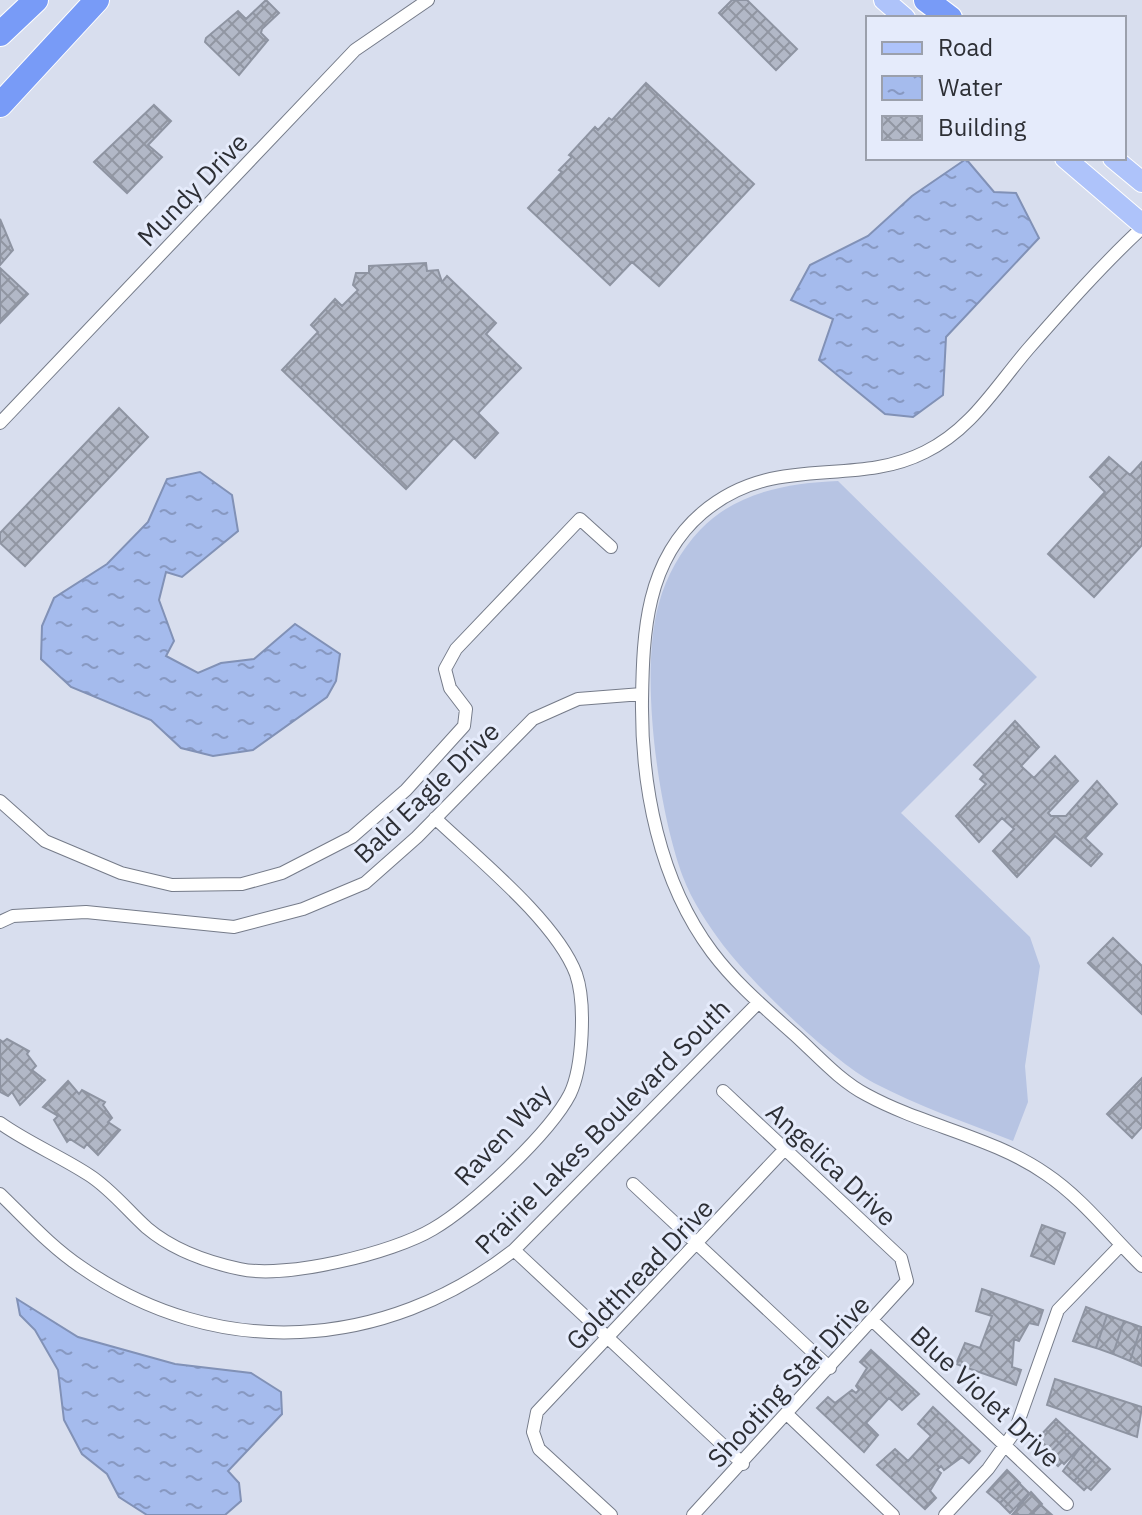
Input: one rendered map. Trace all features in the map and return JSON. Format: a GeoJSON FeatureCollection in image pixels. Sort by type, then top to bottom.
{"type":"FeatureCollection","features":[{"type":"Feature","properties":{"kind":"highway"},"geometry":{"type":"LineString","coordinates":[[0,105],[97,0]]}},
{"type":"Feature","properties":{"kind":"highway"},"geometry":{"type":"LineString","coordinates":[[57,44],[115,0]]}},
{"type":"Feature","properties":{"kind":"highway"},"geometry":{"type":"LineString","coordinates":[[926,0],[947,16]]}},
{"type":"Feature","properties":{"kind":"highway"},"geometry":{"type":"LineString","coordinates":[[0,34],[32,3]]}},
{"type":"Feature","properties":{"kind":"main road"},"geometry":{"type":"LineString","coordinates":[[884,0],[903,16]]}},
{"type":"Feature","properties":{"kind":"main road"},"geometry":{"type":"LineString","coordinates":[[939,0],[956,16]]}},
{"type":"Feature","properties":{"kind":"main road"},"geometry":{"type":"LineString","coordinates":[[1067,160],[1142,226]]}},
{"type":"Feature","properties":{"kind":"main road"},"geometry":{"type":"LineString","coordinates":[[1115,160],[1142,182]]}},
{"type":"Feature","properties":{"kind":"street","name":"Mundy Drive"},"geometry":{"type":"LineString","coordinates":[[0,423],[355,50],[428,0]]}},
{"type":"Feature","properties":{"kind":"street"},"geometry":{"type":"LineString","coordinates":[[1142,226],[1028,349],[978,412],[936,447],[884,465],[768,478],[742,487],[701,514],[676,542],[653,588],[645,624],[641,735],[647,782],[671,876],[712,951],[758,1003],[862,1092],[1014,1156],[1051,1176],[1142,1266]]}},
{"type":"Feature","properties":{"kind":"street"},"geometry":{"type":"LineString","coordinates":[[0,801],[45,841],[121,873],[159,883],[242,884],[282,873],[352,837],[406,790],[464,726],[466,709],[450,688],[445,669],[456,649],[580,519],[611,547]]}},
{"type":"Feature","properties":{"kind":"street","name":"Bald Eagle Drive"},"geometry":{"type":"LineString","coordinates":[[0,922],[13,916],[86,912],[234,927],[303,909],[365,883],[533,719],[578,699],[642,694]]}},
{"type":"Feature","properties":{"kind":"street","name":"Raven Way"},"geometry":{"type":"LineString","coordinates":[[0,1123],[87,1174],[161,1239],[189,1254],[243,1270],[301,1269],[370,1254],[432,1230],[490,1187],[556,1114],[570,1094],[578,1072],[582,1021],[576,975],[547,927],[435,818]]}},
{"type":"Feature","properties":{"kind":"street","name":"Prairie Lakes Boulevard South"},"geometry":{"type":"LineString","coordinates":[[0,1194],[70,1259],[130,1297],[183,1319],[244,1331],[306,1332],[388,1318],[444,1296],[480,1277],[514,1250],[758,1003]]}},
{"type":"Feature","properties":{"kind":"street","name":"Angelica Drive"},"geometry":{"type":"LineString","coordinates":[[723,1091],[901,1258],[907,1272]]}},
{"type":"Feature","properties":{"kind":"street","name":"Goldthread Drive"},"geometry":{"type":"LineString","coordinates":[[611,1515],[539,1449],[533,1432],[537,1412],[699,1244],[784,1150]]}},
{"type":"Feature","properties":{"kind":"street"},"geometry":{"type":"LineString","coordinates":[[633,1184],[830,1368]]}},
{"type":"Feature","properties":{"kind":"street"},"geometry":{"type":"LineString","coordinates":[[945,1515],[1008,1444],[1022,1417],[1058,1310],[1121,1245]]}},
{"type":"Feature","properties":{"kind":"street"},"geometry":{"type":"LineString","coordinates":[[514,1250],[743,1464]]}},
{"type":"Feature","properties":{"kind":"street","name":"Shooting Star Drive"},"geometry":{"type":"LineString","coordinates":[[698,1513],[905,1287],[907,1272]]}},
{"type":"Feature","properties":{"kind":"street","name":"Blue Violet Drive"},"geometry":{"type":"LineString","coordinates":[[873,1321],[1008,1444],[1067,1504]]}},
{"type":"Feature","properties":{"kind":"street"},"geometry":{"type":"LineString","coordinates":[[788,1415],[893,1515]]}},
{"type":"Feature","properties":{"kind":"shaded area"},"geometry":{"type":"Polygon","coordinates":[[[838,481],[1037,677],[901,813],[1030,937],[1040,966],[1025,1066],[1028,1102],[1013,1141],[925,1107],[874,1083],[815,1040],[723,945],[691,895],[674,849],[659,779],[651,703],[653,632],[666,583],[693,538],[714,517],[730,507],[746,498],[782,487],[838,481]]]}},
{"type":"Feature","properties":{"kind":"water"},"geometry":{"type":"Polygon","coordinates":[[[967,160],[994,192],[1016,193],[1039,238],[946,337],[943,395],[913,417],[885,414],[819,360],[833,319],[791,300],[810,265],[868,236],[912,196],[967,160]]]}},
{"type":"Feature","properties":{"kind":"water"},"geometry":{"type":"Polygon","coordinates":[[[200,472],[232,495],[238,531],[182,577],[166,572],[159,600],[174,641],[166,656],[198,673],[221,663],[254,659],[295,624],[340,654],[336,681],[327,697],[253,750],[213,756],[181,748],[151,720],[71,687],[41,659],[42,626],[54,598],[107,564],[148,522],[167,479],[200,472]]]}},
{"type":"Feature","properties":{"kind":"water"},"geometry":{"type":"Polygon","coordinates":[[[17,1299],[78,1337],[175,1364],[251,1373],[281,1392],[282,1414],[228,1471],[239,1483],[241,1501],[225,1515],[147,1515],[119,1497],[107,1474],[82,1454],[64,1420],[58,1370],[35,1330],[20,1315],[17,1299]]]}},
{"type":"Feature","properties":{"kind":"building"},"geometry":{"type":"Polygon","coordinates":[[[266,0],[279,13],[262,29],[261,33],[268,40],[239,75],[205,42],[206,38],[238,11],[246,19],[266,0]]]}},
{"type":"Feature","properties":{"kind":"building"},"geometry":{"type":"Polygon","coordinates":[[[732,0],[747,0],[797,49],[776,70],[719,13],[732,0]]]}},
{"type":"Feature","properties":{"kind":"building"},"geometry":{"type":"Polygon","coordinates":[[[646,83],[754,184],[659,286],[632,262],[610,285],[528,208],[562,172],[559,170],[572,157],[569,155],[595,127],[598,130],[609,118],[612,120],[646,83]]]}},
{"type":"Feature","properties":{"kind":"building"},"geometry":{"type":"Polygon","coordinates":[[[154,105],[171,121],[148,145],[162,157],[127,193],[94,162],[154,105]]]}},
{"type":"Feature","properties":{"kind":"building"},"geometry":{"type":"Polygon","coordinates":[[[0,219],[13,250],[0,265],[0,219]]]}},
{"type":"Feature","properties":{"kind":"building"},"geometry":{"type":"Polygon","coordinates":[[[426,263],[427,271],[438,270],[442,282],[447,276],[496,323],[486,334],[521,368],[478,413],[498,433],[475,458],[454,438],[406,489],[282,370],[318,332],[311,325],[335,299],[342,306],[358,290],[353,285],[356,273],[369,273],[369,266],[426,263]]]}},
{"type":"Feature","properties":{"kind":"building"},"geometry":{"type":"Polygon","coordinates":[[[0,268],[28,294],[0,323],[0,268]]]}},
{"type":"Feature","properties":{"kind":"building"},"geometry":{"type":"Polygon","coordinates":[[[119,408],[148,437],[25,566],[0,543],[0,533],[119,408]]]}},
{"type":"Feature","properties":{"kind":"building"},"geometry":{"type":"Polygon","coordinates":[[[1109,457],[1130,475],[1142,462],[1142,545],[1094,597],[1048,554],[1105,492],[1090,477],[1109,457]]]}},
{"type":"Feature","properties":{"kind":"building"},"geometry":{"type":"Polygon","coordinates":[[[1015,721],[1039,747],[1021,766],[1034,778],[1055,756],[1078,781],[1048,813],[1051,816],[1066,816],[1097,781],[1117,804],[1085,838],[1102,854],[1091,866],[1055,836],[1017,877],[993,851],[1014,829],[1002,818],[979,842],[956,816],[986,784],[980,779],[984,774],[974,765],[1015,721]]]}},
{"type":"Feature","properties":{"kind":"building"},"geometry":{"type":"Polygon","coordinates":[[[1113,938],[1142,966],[1142,1014],[1088,963],[1113,938]]]}},
{"type":"Feature","properties":{"kind":"building"},"geometry":{"type":"Polygon","coordinates":[[[7,1039],[29,1051],[27,1054],[36,1066],[32,1070],[45,1080],[20,1105],[12,1092],[8,1096],[0,1092],[0,1040],[3,1042],[7,1039]]]}},
{"type":"Feature","properties":{"kind":"building"},"geometry":{"type":"Polygon","coordinates":[[[1142,1078],[1142,1127],[1132,1138],[1107,1114],[1142,1078]]]}},
{"type":"Feature","properties":{"kind":"building"},"geometry":{"type":"Polygon","coordinates":[[[68,1081],[79,1094],[82,1090],[105,1102],[103,1105],[112,1118],[108,1122],[120,1130],[98,1155],[87,1144],[84,1148],[70,1139],[67,1142],[54,1120],[58,1116],[43,1107],[68,1081]]]}},
{"type":"Feature","properties":{"kind":"building"},"geometry":{"type":"Polygon","coordinates":[[[1042,1225],[1065,1233],[1054,1264],[1031,1256],[1042,1225]]]}},
{"type":"Feature","properties":{"kind":"building"},"geometry":{"type":"Polygon","coordinates":[[[982,1289],[1043,1310],[1038,1325],[1029,1323],[1019,1341],[1014,1339],[1012,1367],[1021,1370],[1016,1385],[956,1364],[965,1343],[980,1348],[992,1316],[976,1311],[982,1289]]]}},
{"type":"Feature","properties":{"kind":"building"},"geometry":{"type":"Polygon","coordinates":[[[1086,1307],[1107,1315],[1096,1348],[1073,1341],[1086,1307]]]}},
{"type":"Feature","properties":{"kind":"building"},"geometry":{"type":"Polygon","coordinates":[[[1107,1315],[1124,1321],[1113,1354],[1096,1348],[1107,1315]]]}},
{"type":"Feature","properties":{"kind":"building"},"geometry":{"type":"Polygon","coordinates":[[[1124,1321],[1141,1327],[1130,1361],[1113,1354],[1124,1321]]]}},
{"type":"Feature","properties":{"kind":"building"},"geometry":{"type":"Polygon","coordinates":[[[1142,1327],[1142,1366],[1130,1361],[1142,1327]]]}},
{"type":"Feature","properties":{"kind":"building"},"geometry":{"type":"Polygon","coordinates":[[[871,1350],[919,1394],[902,1410],[889,1398],[866,1423],[878,1435],[864,1452],[817,1408],[828,1397],[835,1403],[852,1390],[856,1393],[859,1390],[856,1386],[867,1368],[860,1362],[871,1350]]]}},
{"type":"Feature","properties":{"kind":"building"},"geometry":{"type":"Polygon","coordinates":[[[1055,1379],[1142,1407],[1137,1437],[1047,1405],[1055,1379]]]}},
{"type":"Feature","properties":{"kind":"building"},"geometry":{"type":"Polygon","coordinates":[[[933,1407],[980,1451],[969,1463],[962,1457],[944,1470],[941,1466],[937,1470],[941,1473],[930,1491],[936,1498],[925,1509],[877,1465],[895,1449],[908,1461],[931,1436],[918,1424],[933,1407]]]}},
{"type":"Feature","properties":{"kind":"building"},"geometry":{"type":"Polygon","coordinates":[[[1056,1419],[1070,1432],[1047,1456],[1036,1446],[1040,1442],[1037,1439],[1056,1419]]]}},
{"type":"Feature","properties":{"kind":"building"},"geometry":{"type":"Polygon","coordinates":[[[1070,1432],[1083,1444],[1064,1464],[1062,1462],[1058,1466],[1047,1456],[1070,1432]]]}},
{"type":"Feature","properties":{"kind":"building"},"geometry":{"type":"Polygon","coordinates":[[[1083,1444],[1096,1456],[1074,1481],[1063,1471],[1083,1444]]]}},
{"type":"Feature","properties":{"kind":"building"},"geometry":{"type":"Polygon","coordinates":[[[1096,1456],[1110,1469],[1091,1490],[1087,1487],[1084,1490],[1074,1481],[1096,1456]]]}},
{"type":"Feature","properties":{"kind":"building"},"geometry":{"type":"Polygon","coordinates":[[[1007,1470],[1020,1483],[1000,1503],[987,1492],[1007,1470]]]}},
{"type":"Feature","properties":{"kind":"building"},"geometry":{"type":"Polygon","coordinates":[[[1019,1483],[1029,1493],[1010,1513],[1000,1503],[1019,1483]]]}},
{"type":"Feature","properties":{"kind":"building"},"geometry":{"type":"Polygon","coordinates":[[[1031,1492],[1042,1504],[1031,1515],[1012,1515],[1031,1492]]]}},
{"type":"Feature","properties":{"kind":"building"},"geometry":{"type":"Polygon","coordinates":[[[1041,1505],[1052,1515],[1031,1515],[1041,1505]]]}}]}
